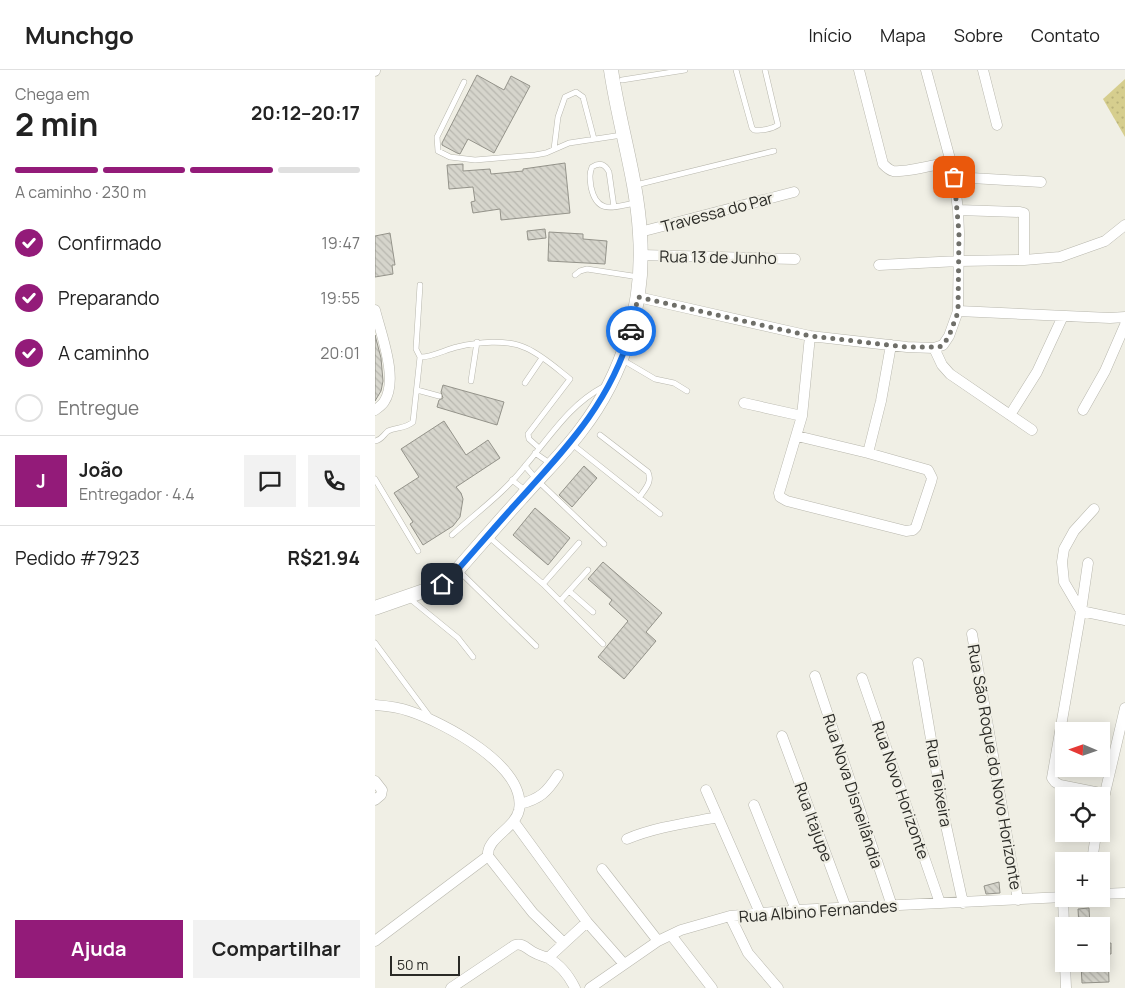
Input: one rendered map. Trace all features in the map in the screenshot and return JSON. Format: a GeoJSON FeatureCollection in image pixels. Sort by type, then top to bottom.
{"type":"FeatureCollection","features":[{"type":"Feature","properties":{"kind":"main road"},"geometry":{"type":"LineString","coordinates":[[375,608],[442,584],[458,570],[583,428],[610,383],[621,359],[633,324],[638,297],[641,255],[636,184],[623,135],[615,77]]}},
{"type":"Feature","properties":{"kind":"street"},"geometry":{"type":"LineString","coordinates":[[859,70],[883,164],[892,170],[903,171],[951,162]]}},
{"type":"Feature","properties":{"kind":"street"},"geometry":{"type":"LineString","coordinates":[[638,297],[810,336],[891,346],[939,347],[946,341],[958,312],[958,210],[951,162],[926,70]]}},
{"type":"Feature","properties":{"kind":"street"},"geometry":{"type":"LineString","coordinates":[[983,70],[997,125]]}},
{"type":"Feature","properties":{"kind":"street"},"geometry":{"type":"LineString","coordinates":[[954,177],[1041,182]]}},
{"type":"Feature","properties":{"kind":"street","name":"Travessa do Par"},"geometry":{"type":"LineString","coordinates":[[640,232],[794,192]]}},
{"type":"Feature","properties":{"kind":"street"},"geometry":{"type":"LineString","coordinates":[[958,210],[1024,213],[1024,260]]}},
{"type":"Feature","properties":{"kind":"street"},"geometry":{"type":"LineString","coordinates":[[879,265],[1024,260],[1068,255],[1105,241],[1125,225]]}},
{"type":"Feature","properties":{"kind":"street","name":"Rua 13 de Junho"},"geometry":{"type":"LineString","coordinates":[[641,255],[795,259]]}},
{"type":"Feature","properties":{"kind":"street"},"geometry":{"type":"LineString","coordinates":[[375,310],[388,363],[390,381],[384,402],[375,410]]}},
{"type":"Feature","properties":{"kind":"street"},"geometry":{"type":"LineString","coordinates":[[958,312],[1125,317]]}},
{"type":"Feature","properties":{"kind":"street"},"geometry":{"type":"LineString","coordinates":[[1010,415],[1037,372],[1063,316]]}},
{"type":"Feature","properties":{"kind":"street"},"geometry":{"type":"LineString","coordinates":[[1083,410],[1121,346],[1125,325]]}},
{"type":"Feature","properties":{"kind":"street"},"geometry":{"type":"LineString","coordinates":[[797,436],[924,468],[931,473],[931,482],[916,527],[913,530],[906,531],[781,499],[779,493],[802,416],[810,336]]}},
{"type":"Feature","properties":{"kind":"street"},"geometry":{"type":"LineString","coordinates":[[868,453],[881,402],[891,346]]}},
{"type":"Feature","properties":{"kind":"street"},"geometry":{"type":"LineString","coordinates":[[934,348],[942,365],[950,374],[1032,430]]}},
{"type":"Feature","properties":{"kind":"street"},"geometry":{"type":"LineString","coordinates":[[744,403],[802,416]]}},
{"type":"Feature","properties":{"kind":"street"},"geometry":{"type":"LineString","coordinates":[[1094,509],[1071,535],[1064,549],[1062,562],[1064,582],[1081,611],[1125,620]]}},
{"type":"Feature","properties":{"kind":"street"},"geometry":{"type":"LineString","coordinates":[[1070,787],[1060,785],[1052,778],[1081,611],[1087,563]]}},
{"type":"Feature","properties":{"kind":"street","name":"Rua São Roque do Novo Horizonte"},"geometry":{"type":"LineString","coordinates":[[972,634],[1018,900]]}},
{"type":"Feature","properties":{"kind":"street","name":"Rua Teixeira"},"geometry":{"type":"LineString","coordinates":[[918,663],[945,821],[963,903]]}},
{"type":"Feature","properties":{"kind":"street","name":"Rua Nova Disneilândia"},"geometry":{"type":"LineString","coordinates":[[815,676],[892,906]]}},
{"type":"Feature","properties":{"kind":"street","name":"Rua Novo Horizonte"},"geometry":{"type":"LineString","coordinates":[[862,678],[940,903]]}},
{"type":"Feature","properties":{"kind":"street"},"geometry":{"type":"LineString","coordinates":[[375,705],[398,707],[433,721],[466,739],[498,764],[514,784],[520,804],[513,822],[492,843],[488,856],[375,941]]}},
{"type":"Feature","properties":{"kind":"street"},"geometry":{"type":"LineString","coordinates":[[1107,787],[1125,708]]}},
{"type":"Feature","properties":{"kind":"street","name":"Rua Itajupe"},"geometry":{"type":"LineString","coordinates":[[782,736],[846,908]]}},
{"type":"Feature","properties":{"kind":"street"},"geometry":{"type":"LineString","coordinates":[[520,804],[532,801],[543,795],[558,775]]}},
{"type":"Feature","properties":{"kind":"street"},"geometry":{"type":"LineString","coordinates":[[375,781],[382,790],[378,797]]}},
{"type":"Feature","properties":{"kind":"street"},"geometry":{"type":"LineString","coordinates":[[706,790],[761,912]]}},
{"type":"Feature","properties":{"kind":"street"},"geometry":{"type":"LineString","coordinates":[[754,805],[796,910]]}},
{"type":"Feature","properties":{"kind":"street"},"geometry":{"type":"LineString","coordinates":[[627,839],[670,826],[717,817]]}},
{"type":"Feature","properties":{"kind":"street"},"geometry":{"type":"LineString","coordinates":[[513,822],[587,922],[624,964]]}},
{"type":"Feature","properties":{"kind":"street"},"geometry":{"type":"LineString","coordinates":[[488,856],[533,913],[563,943]]}},
{"type":"Feature","properties":{"kind":"street"},"geometry":{"type":"LineString","coordinates":[[602,869],[658,941]]}},
{"type":"Feature","properties":{"kind":"street"},"geometry":{"type":"LineString","coordinates":[[1110,894],[1125,893]]}},
{"type":"Feature","properties":{"kind":"street","name":"Rua Albino Fernandes"},"geometry":{"type":"LineString","coordinates":[[590,988],[658,941],[695,926],[730,916],[796,910],[1055,898]]}},
{"type":"Feature","properties":{"kind":"street"},"geometry":{"type":"LineString","coordinates":[[730,916],[748,953],[778,988]]}},
{"type":"Feature","properties":{"kind":"street"},"geometry":{"type":"LineString","coordinates":[[548,958],[587,922]]}},
{"type":"Feature","properties":{"kind":"street"},"geometry":{"type":"LineString","coordinates":[[671,935],[712,988]]}},
{"type":"Feature","properties":{"kind":"street"},"geometry":{"type":"LineString","coordinates":[[451,988],[515,946],[523,945],[536,954],[548,958],[568,975],[575,988]]}},
{"type":"Feature","properties":{"kind":"street"},"geometry":{"type":"LineString","coordinates":[[1065,972],[1066,988]]}},
{"type":"Feature","properties":{"kind":"lane"},"geometry":{"type":"LineString","coordinates":[[615,77],[685,70]]}},
{"type":"Feature","properties":{"kind":"lane"},"geometry":{"type":"LineString","coordinates":[[737,70],[752,128],[757,130],[774,127],[778,121],[765,70]]}},
{"type":"Feature","properties":{"kind":"lane"},"geometry":{"type":"LineString","coordinates":[[464,82],[437,137],[438,151],[450,157],[475,160],[535,155],[569,143],[623,135]]}},
{"type":"Feature","properties":{"kind":"lane"},"geometry":{"type":"LineString","coordinates":[[554,149],[558,117],[565,97],[576,92],[583,97],[594,139]]}},
{"type":"Feature","properties":{"kind":"lane"},"geometry":{"type":"LineString","coordinates":[[636,184],[774,151]]}},
{"type":"Feature","properties":{"kind":"lane"},"geometry":{"type":"LineString","coordinates":[[614,207],[609,172],[602,164],[597,164],[592,167],[589,178],[593,196],[600,205],[614,207],[636,203]]}},
{"type":"Feature","properties":{"kind":"lane"},"geometry":{"type":"LineString","coordinates":[[575,275],[579,270],[587,269],[640,277]]}},
{"type":"Feature","properties":{"kind":"lane"},"geometry":{"type":"LineString","coordinates":[[375,441],[390,431],[409,426],[413,422],[420,357],[417,349],[421,285]]}},
{"type":"Feature","properties":{"kind":"lane"},"geometry":{"type":"LineString","coordinates":[[420,357],[477,342],[516,344],[525,347],[542,358],[570,379],[528,434],[529,439],[539,448]]}},
{"type":"Feature","properties":{"kind":"lane"},"geometry":{"type":"LineString","coordinates":[[471,381],[477,342]]}},
{"type":"Feature","properties":{"kind":"lane"},"geometry":{"type":"LineString","coordinates":[[525,383],[542,358]]}},
{"type":"Feature","properties":{"kind":"lane"},"geometry":{"type":"LineString","coordinates":[[621,359],[655,380],[674,383],[687,392]]}},
{"type":"Feature","properties":{"kind":"lane"},"geometry":{"type":"LineString","coordinates":[[452,535],[512,480],[582,400],[610,383]]}},
{"type":"Feature","properties":{"kind":"lane"},"geometry":{"type":"LineString","coordinates":[[417,390],[439,396]]}},
{"type":"Feature","properties":{"kind":"lane"},"geometry":{"type":"LineString","coordinates":[[600,435],[648,472],[650,481],[639,498]]}},
{"type":"Feature","properties":{"kind":"lane"},"geometry":{"type":"LineString","coordinates":[[571,443],[660,514]]}},
{"type":"Feature","properties":{"kind":"lane"},"geometry":{"type":"LineString","coordinates":[[535,453],[551,464]]}},
{"type":"Feature","properties":{"kind":"lane"},"geometry":{"type":"LineString","coordinates":[[525,466],[537,480],[604,544]]}},
{"type":"Feature","properties":{"kind":"lane"},"geometry":{"type":"LineString","coordinates":[[375,479],[418,551]]}},
{"type":"Feature","properties":{"kind":"lane"},"geometry":{"type":"LineString","coordinates":[[512,480],[526,492]]}},
{"type":"Feature","properties":{"kind":"lane"},"geometry":{"type":"LineString","coordinates":[[488,536],[543,584],[603,644]]}},
{"type":"Feature","properties":{"kind":"lane"},"geometry":{"type":"LineString","coordinates":[[543,584],[579,543]]}},
{"type":"Feature","properties":{"kind":"lane"},"geometry":{"type":"LineString","coordinates":[[458,570],[536,646]]}},
{"type":"Feature","properties":{"kind":"lane"},"geometry":{"type":"LineString","coordinates":[[560,601],[588,570]]}},
{"type":"Feature","properties":{"kind":"lane"},"geometry":{"type":"LineString","coordinates":[[569,591],[593,612]]}},
{"type":"Feature","properties":{"kind":"lane"},"geometry":{"type":"LineString","coordinates":[[407,597],[458,638],[473,657]]}},
{"type":"Feature","properties":{"kind":"lane"},"geometry":{"type":"LineString","coordinates":[[375,643],[433,721]]}},
{"type":"Feature","properties":{"kind":"shaded area"},"geometry":{"type":"Polygon","coordinates":[[[1125,79],[1125,137],[1103,99],[1125,79]]]}},
{"type":"Feature","properties":{"kind":"building"},"geometry":{"type":"Polygon","coordinates":[[[477,75],[504,90],[511,76],[530,86],[494,153],[468,139],[460,154],[442,145],[442,143],[477,75]]]}},
{"type":"Feature","properties":{"kind":"building"},"geometry":{"type":"Polygon","coordinates":[[[565,163],[570,213],[501,220],[500,209],[473,213],[471,202],[475,201],[473,187],[449,189],[447,165],[463,164],[463,171],[490,169],[491,174],[523,171],[523,169],[565,163]]]}},
{"type":"Feature","properties":{"kind":"building"},"geometry":{"type":"Polygon","coordinates":[[[545,229],[546,238],[528,240],[527,231],[545,229]]]}},
{"type":"Feature","properties":{"kind":"building"},"geometry":{"type":"Polygon","coordinates":[[[549,232],[583,234],[583,239],[607,241],[605,264],[548,261],[549,232]]]}},
{"type":"Feature","properties":{"kind":"building"},"geometry":{"type":"Polygon","coordinates":[[[390,233],[395,265],[392,265],[393,274],[375,277],[375,236],[390,233]]]}},
{"type":"Feature","properties":{"kind":"building"},"geometry":{"type":"Polygon","coordinates":[[[375,335],[381,358],[383,381],[381,391],[375,401],[375,335]]]}},
{"type":"Feature","properties":{"kind":"building"},"geometry":{"type":"Polygon","coordinates":[[[443,385],[504,402],[497,425],[437,407],[439,400],[443,398],[441,392],[443,385]]]}},
{"type":"Feature","properties":{"kind":"building"},"geometry":{"type":"Polygon","coordinates":[[[444,421],[466,455],[488,440],[500,458],[456,487],[463,499],[460,517],[453,526],[423,545],[410,524],[413,522],[394,493],[419,477],[401,449],[444,421]]]}},
{"type":"Feature","properties":{"kind":"building"},"geometry":{"type":"Polygon","coordinates":[[[584,466],[597,478],[572,507],[559,495],[584,466]]]}},
{"type":"Feature","properties":{"kind":"building"},"geometry":{"type":"Polygon","coordinates":[[[535,508],[570,538],[548,565],[513,535],[535,508]]]}},
{"type":"Feature","properties":{"kind":"building"},"geometry":{"type":"Polygon","coordinates":[[[603,562],[662,613],[646,632],[656,641],[624,679],[598,657],[628,621],[609,604],[612,600],[588,579],[603,562]]]}},
{"type":"Feature","properties":{"kind":"building"},"geometry":{"type":"Polygon","coordinates":[[[999,882],[1000,893],[986,894],[984,886],[999,882]]]}},
{"type":"Feature","properties":{"kind":"building"},"geometry":{"type":"Polygon","coordinates":[[[1089,908],[1090,917],[1078,917],[1078,909],[1089,908]]]}},
{"type":"Feature","properties":{"kind":"building"},"geometry":{"type":"Polygon","coordinates":[[[1081,972],[1109,972],[1109,982],[1082,983],[1081,972]]]}},
{"type":"Feature","properties":{"kind":"way so far"},"geometry":{"type":"LineString","coordinates":[[631,331],[638,297],[810,336],[907,347],[939,347],[943,345],[949,336],[958,312],[959,233],[954,177]]}},
{"type":"Feature","properties":{"kind":"route"},"geometry":{"type":"LineString","coordinates":[[442,584],[453,575],[583,428],[610,383],[631,331]]}}]}
